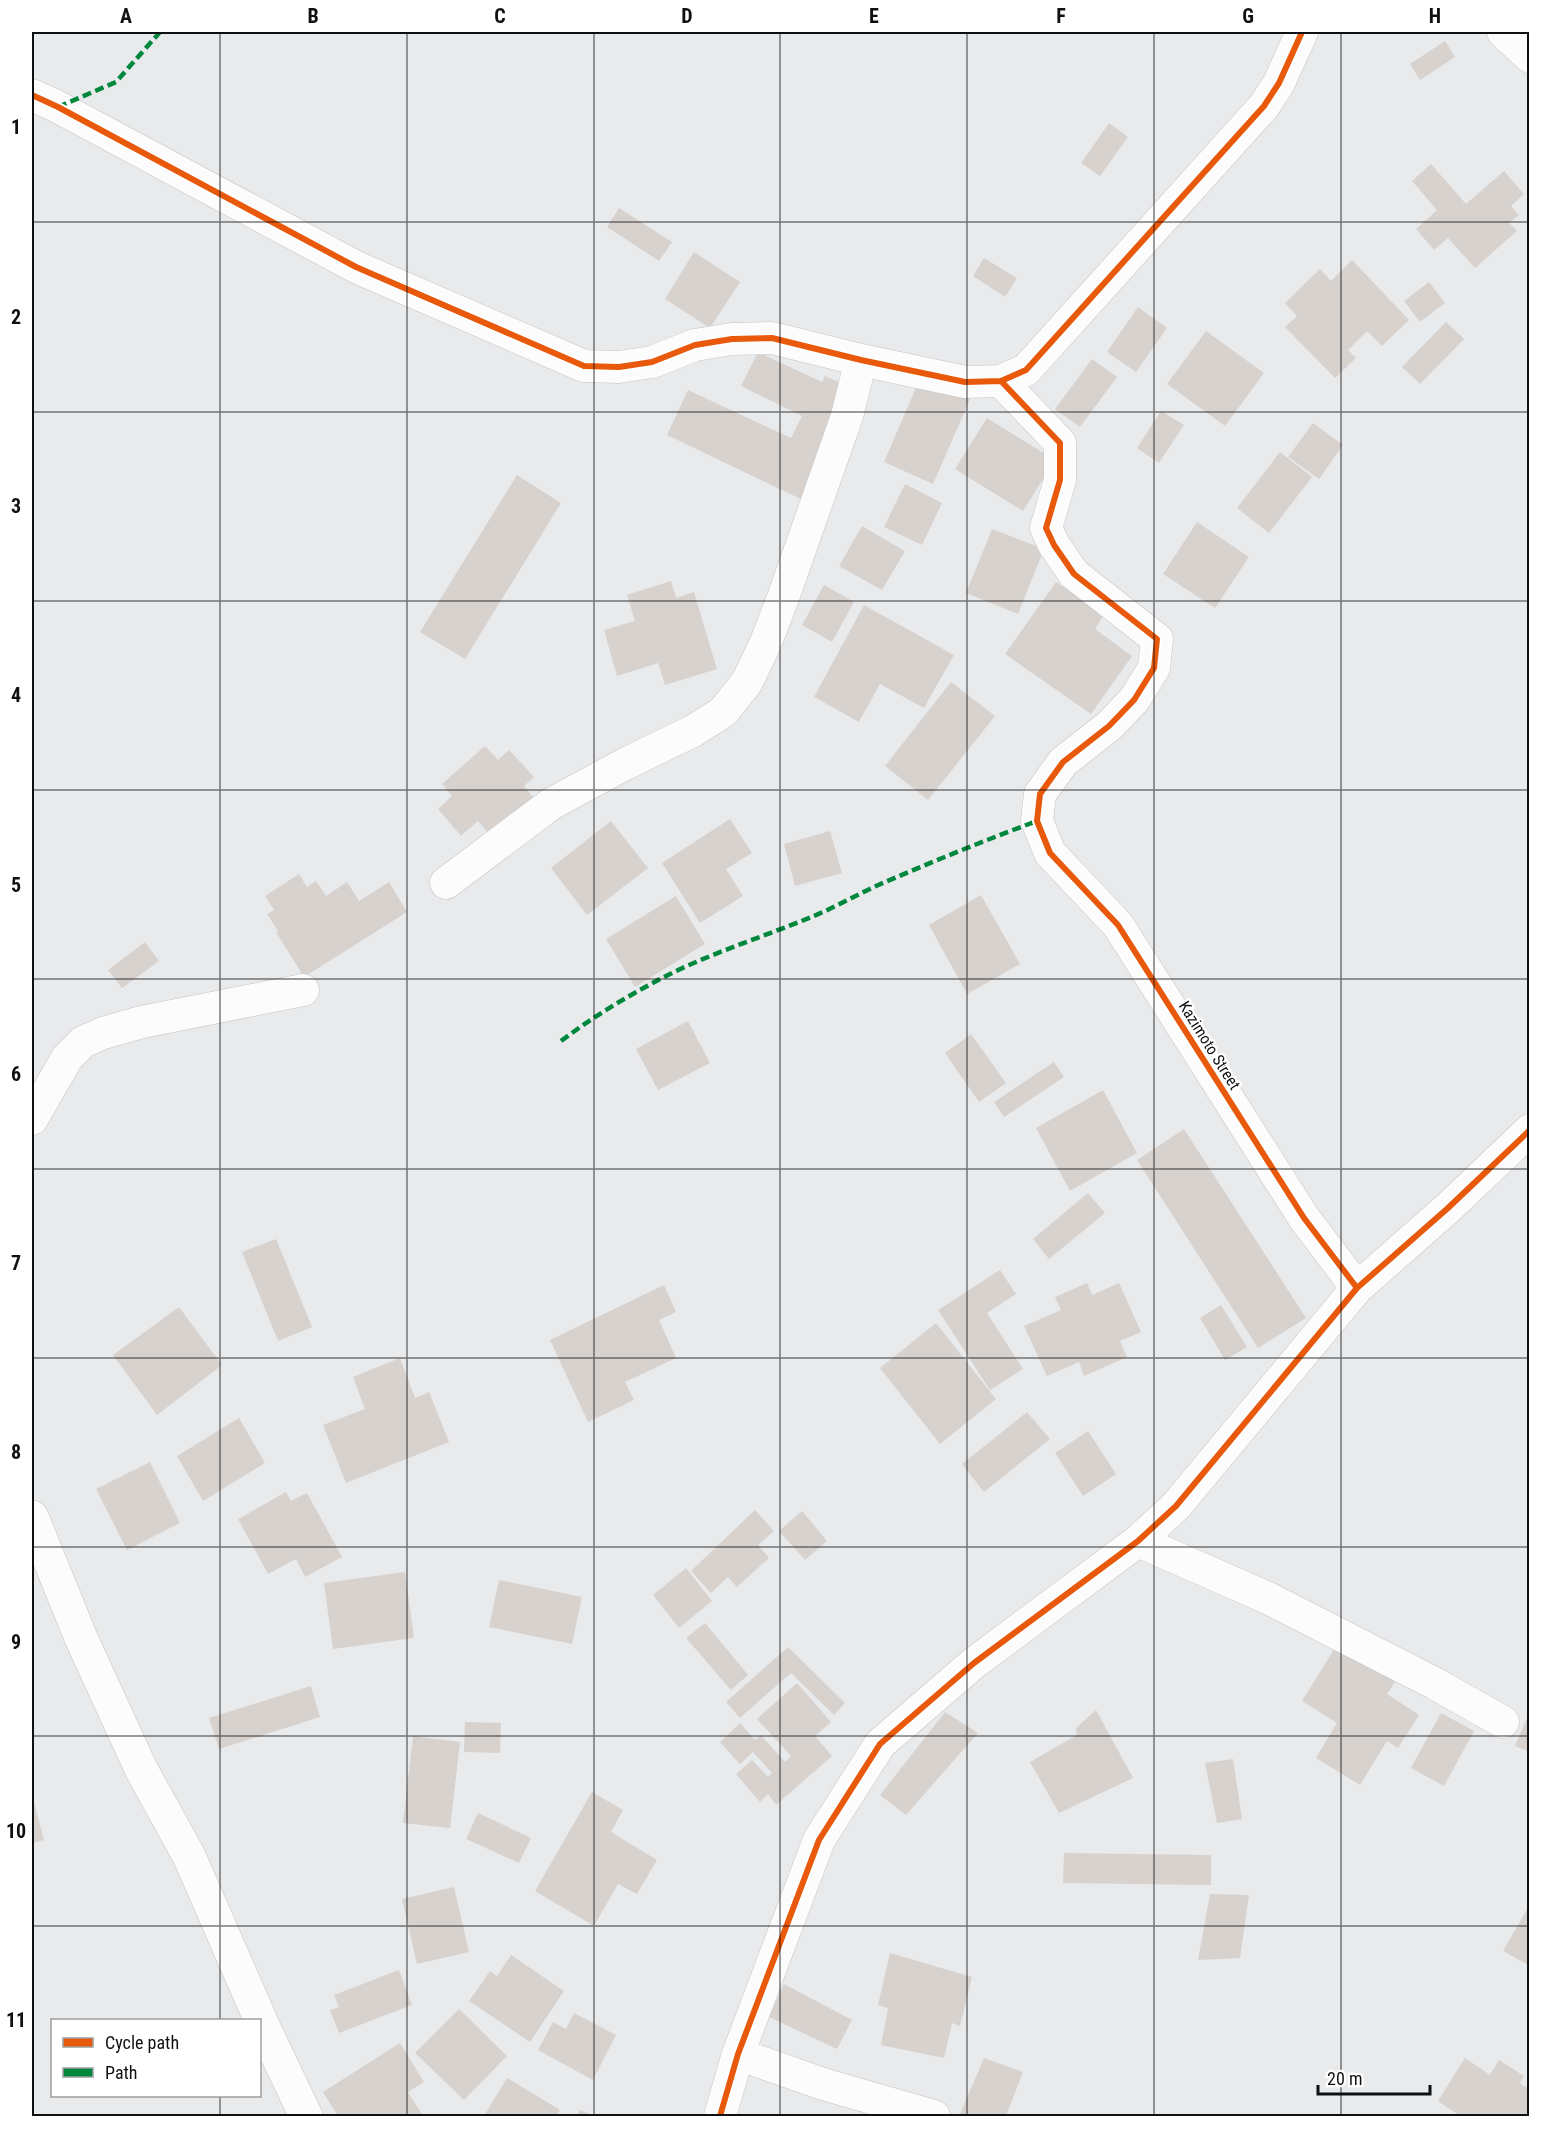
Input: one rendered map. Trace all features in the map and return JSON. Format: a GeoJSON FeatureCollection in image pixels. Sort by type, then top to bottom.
{"type":"FeatureCollection","features":[{"type":"Feature","properties":{"kind":"street"},"geometry":{"type":"LineString","coordinates":[[32,94],[356,267],[584,366],[619,368],[652,362],[695,345],[732,339],[772,338],[965,382],[1001,381],[1026,370],[1264,106],[1279,83],[1302,32]]}},
{"type":"Feature","properties":{"kind":"street"},"geometry":{"type":"LineString","coordinates":[[1503,32],[1530,57]]}},
{"type":"Feature","properties":{"kind":"street"},"geometry":{"type":"LineString","coordinates":[[446,883],[551,804],[723,712],[747,682],[783,598],[847,416],[861,360]]}},
{"type":"Feature","properties":{"kind":"street","name":"Kazimoto Street"},"geometry":{"type":"LineString","coordinates":[[1001,381],[1060,443],[1060,480],[1046,528],[1054,545],[1074,573],[1158,639],[1154,668],[1134,700],[1110,726],[1063,762],[1040,794],[1037,820],[1050,853],[1118,925],[1304,1218],[1357,1288]]}},
{"type":"Feature","properties":{"kind":"street"},"geometry":{"type":"LineString","coordinates":[[32,1119],[67,1058],[83,1042],[103,1033],[142,1022],[303,990]]}},
{"type":"Feature","properties":{"kind":"street"},"geometry":{"type":"LineString","coordinates":[[720,2116],[738,2054],[819,1840],[880,1744],[974,1663],[1138,1541],[1176,1506],[1357,1288],[1448,1208],[1530,1130]]}},
{"type":"Feature","properties":{"kind":"street"},"geometry":{"type":"LineString","coordinates":[[32,1517],[81,1638],[141,1769],[189,1856],[260,2019]]}},
{"type":"Feature","properties":{"kind":"street"},"geometry":{"type":"LineString","coordinates":[[1138,1541],[1268,1599],[1434,1683],[1503,1722]]}},
{"type":"Feature","properties":{"kind":"street"},"geometry":{"type":"LineString","coordinates":[[261,2021],[306,2116]]}},
{"type":"Feature","properties":{"kind":"street"},"geometry":{"type":"LineString","coordinates":[[738,2054],[823,2084],[934,2116]]}},
{"type":"Feature","properties":{"kind":"building"},"geometry":{"type":"Polygon","coordinates":[[[1445,41],[1455,57],[1420,80],[1410,64],[1445,41]]]}},
{"type":"Feature","properties":{"kind":"building"},"geometry":{"type":"Polygon","coordinates":[[[1109,123],[1128,137],[1100,176],[1081,163],[1109,123]]]}},
{"type":"Feature","properties":{"kind":"building"},"geometry":{"type":"Polygon","coordinates":[[[1431,164],[1466,204],[1504,171],[1524,194],[1511,206],[1519,215],[1509,223],[1517,231],[1475,268],[1448,238],[1434,250],[1416,229],[1437,210],[1412,181],[1431,164]]]}},
{"type":"Feature","properties":{"kind":"building"},"geometry":{"type":"Polygon","coordinates":[[[619,208],[672,242],[659,261],[607,227],[619,208]]]}},
{"type":"Feature","properties":{"kind":"building"},"geometry":{"type":"Polygon","coordinates":[[[694,252],[740,282],[710,328],[665,299],[694,252]]]}},
{"type":"Feature","properties":{"kind":"building"},"geometry":{"type":"Polygon","coordinates":[[[984,258],[1017,278],[1005,297],[973,276],[984,258]]]}},
{"type":"Feature","properties":{"kind":"building"},"geometry":{"type":"Polygon","coordinates":[[[1352,260],[1409,320],[1382,346],[1367,331],[1348,350],[1356,358],[1335,378],[1285,327],[1297,316],[1285,303],[1320,269],[1331,281],[1352,260]]]}},
{"type":"Feature","properties":{"kind":"building"},"geometry":{"type":"Polygon","coordinates":[[[1429,282],[1445,303],[1420,322],[1404,301],[1429,282]]]}},
{"type":"Feature","properties":{"kind":"building"},"geometry":{"type":"Polygon","coordinates":[[[1138,307],[1167,328],[1136,372],[1107,352],[1138,307]]]}},
{"type":"Feature","properties":{"kind":"building"},"geometry":{"type":"Polygon","coordinates":[[[1446,322],[1464,339],[1420,384],[1402,367],[1446,322]]]}},
{"type":"Feature","properties":{"kind":"building"},"geometry":{"type":"Polygon","coordinates":[[[1206,331],[1264,373],[1225,426],[1167,384],[1206,331]]]}},
{"type":"Feature","properties":{"kind":"building"},"geometry":{"type":"Polygon","coordinates":[[[758,352],[822,382],[825,376],[857,390],[805,501],[667,435],[688,390],[791,438],[802,416],[741,386],[758,352]]]}},
{"type":"Feature","properties":{"kind":"building"},"geometry":{"type":"Polygon","coordinates":[[[1092,359],[1117,377],[1080,427],[1055,409],[1092,359]]]}},
{"type":"Feature","properties":{"kind":"building"},"geometry":{"type":"Polygon","coordinates":[[[921,376],[971,397],[933,484],[884,462],[921,376]]]}},
{"type":"Feature","properties":{"kind":"building"},"geometry":{"type":"Polygon","coordinates":[[[1161,411],[1184,425],[1159,463],[1137,448],[1161,411]]]}},
{"type":"Feature","properties":{"kind":"building"},"geometry":{"type":"Polygon","coordinates":[[[987,418],[1055,460],[1023,511],[955,469],[987,418]]]}},
{"type":"Feature","properties":{"kind":"building"},"geometry":{"type":"Polygon","coordinates":[[[1313,423],[1343,445],[1319,479],[1288,457],[1313,423]]]}},
{"type":"Feature","properties":{"kind":"building"},"geometry":{"type":"Polygon","coordinates":[[[1280,452],[1312,477],[1269,533],[1237,508],[1280,452]]]}},
{"type":"Feature","properties":{"kind":"building"},"geometry":{"type":"Polygon","coordinates":[[[517,475],[561,503],[465,659],[420,632],[517,475]]]}},
{"type":"Feature","properties":{"kind":"building"},"geometry":{"type":"Polygon","coordinates":[[[905,484],[942,503],[922,545],[884,527],[905,484]]]}},
{"type":"Feature","properties":{"kind":"building"},"geometry":{"type":"Polygon","coordinates":[[[1197,522],[1249,557],[1215,608],[1163,574],[1197,522]]]}},
{"type":"Feature","properties":{"kind":"building"},"geometry":{"type":"Polygon","coordinates":[[[862,526],[905,551],[882,590],[839,566],[862,526]]]}},
{"type":"Feature","properties":{"kind":"building"},"geometry":{"type":"Polygon","coordinates":[[[992,529],[1044,549],[1018,614],[966,593],[992,529]]]}},
{"type":"Feature","properties":{"kind":"building"},"geometry":{"type":"Polygon","coordinates":[[[671,581],[676,598],[694,592],[717,669],[665,685],[658,663],[617,676],[604,630],[635,621],[627,595],[671,581]]]}},
{"type":"Feature","properties":{"kind":"building"},"geometry":{"type":"Polygon","coordinates":[[[1056,582],[1104,615],[1095,629],[1132,656],[1091,714],[1005,654],[1056,582]]]}},
{"type":"Feature","properties":{"kind":"building"},"geometry":{"type":"Polygon","coordinates":[[[824,585],[854,602],[832,642],[802,625],[824,585]]]}},
{"type":"Feature","properties":{"kind":"building"},"geometry":{"type":"Polygon","coordinates":[[[864,605],[954,655],[924,708],[880,684],[859,722],[814,697],[864,605]]]}},
{"type":"Feature","properties":{"kind":"building"},"geometry":{"type":"Polygon","coordinates":[[[951,682],[995,716],[928,800],[885,766],[951,682]]]}},
{"type":"Feature","properties":{"kind":"building"},"geometry":{"type":"Polygon","coordinates":[[[485,746],[498,760],[509,750],[534,777],[524,786],[533,797],[490,835],[478,821],[461,836],[438,809],[452,796],[442,784],[485,746]]]}},
{"type":"Feature","properties":{"kind":"building"},"geometry":{"type":"Polygon","coordinates":[[[730,819],[752,853],[726,869],[743,896],[700,923],[662,863],[730,819]]]}},
{"type":"Feature","properties":{"kind":"building"},"geometry":{"type":"Polygon","coordinates":[[[611,821],[648,868],[587,915],[551,868],[611,821]]]}},
{"type":"Feature","properties":{"kind":"building"},"geometry":{"type":"Polygon","coordinates":[[[830,831],[842,873],[795,886],[784,844],[830,831]]]}},
{"type":"Feature","properties":{"kind":"building"},"geometry":{"type":"Polygon","coordinates":[[[299,874],[307,887],[316,881],[326,896],[347,882],[359,901],[389,882],[407,912],[304,977],[267,914],[274,910],[265,896],[299,874]]]}},
{"type":"Feature","properties":{"kind":"building"},"geometry":{"type":"Polygon","coordinates":[[[981,895],[1020,964],[967,994],[929,925],[981,895]]]}},
{"type":"Feature","properties":{"kind":"building"},"geometry":{"type":"Polygon","coordinates":[[[676,896],[705,944],[635,987],[606,939],[676,896]]]}},
{"type":"Feature","properties":{"kind":"building"},"geometry":{"type":"Polygon","coordinates":[[[145,942],[159,961],[122,988],[108,970],[145,942]]]}},
{"type":"Feature","properties":{"kind":"building"},"geometry":{"type":"Polygon","coordinates":[[[688,1021],[710,1063],[658,1090],[636,1049],[688,1021]]]}},
{"type":"Feature","properties":{"kind":"building"},"geometry":{"type":"Polygon","coordinates":[[[971,1034],[1006,1083],[979,1102],[945,1053],[971,1034]]]}},
{"type":"Feature","properties":{"kind":"building"},"geometry":{"type":"Polygon","coordinates":[[[1054,1062],[1064,1077],[1004,1117],[994,1102],[1054,1062]]]}},
{"type":"Feature","properties":{"kind":"building"},"geometry":{"type":"Polygon","coordinates":[[[1103,1090],[1137,1153],[1070,1191],[1036,1128],[1103,1090]]]}},
{"type":"Feature","properties":{"kind":"building"},"geometry":{"type":"Polygon","coordinates":[[[1184,1129],[1306,1318],[1258,1348],[1137,1160],[1184,1129]]]}},
{"type":"Feature","properties":{"kind":"building"},"geometry":{"type":"Polygon","coordinates":[[[1088,1193],[1105,1213],[1049,1259],[1033,1239],[1088,1193]]]}},
{"type":"Feature","properties":{"kind":"building"},"geometry":{"type":"Polygon","coordinates":[[[276,1239],[312,1327],[278,1341],[242,1252],[276,1239]]]}},
{"type":"Feature","properties":{"kind":"building"},"geometry":{"type":"Polygon","coordinates":[[[1000,1270],[1016,1294],[987,1313],[1023,1369],[990,1390],[938,1310],[1000,1270]]]}},
{"type":"Feature","properties":{"kind":"building"},"geometry":{"type":"Polygon","coordinates":[[[1087,1283],[1092,1295],[1119,1283],[1141,1332],[1120,1341],[1127,1357],[1084,1376],[1079,1362],[1047,1376],[1024,1326],[1061,1310],[1055,1297],[1087,1283]]]}},
{"type":"Feature","properties":{"kind":"building"},"geometry":{"type":"Polygon","coordinates":[[[664,1285],[676,1312],[659,1320],[676,1358],[625,1382],[634,1400],[588,1422],[550,1340],[664,1285]]]}},
{"type":"Feature","properties":{"kind":"building"},"geometry":{"type":"Polygon","coordinates":[[[1221,1305],[1247,1347],[1225,1360],[1200,1318],[1221,1305]]]}},
{"type":"Feature","properties":{"kind":"building"},"geometry":{"type":"Polygon","coordinates":[[[179,1307],[222,1365],[157,1415],[113,1355],[179,1307]]]}},
{"type":"Feature","properties":{"kind":"building"},"geometry":{"type":"Polygon","coordinates":[[[936,1323],[996,1399],[940,1444],[880,1368],[936,1323]]]}},
{"type":"Feature","properties":{"kind":"building"},"geometry":{"type":"Polygon","coordinates":[[[400,1358],[415,1398],[429,1392],[449,1442],[346,1483],[323,1425],[365,1409],[353,1377],[400,1358]]]}},
{"type":"Feature","properties":{"kind":"building"},"geometry":{"type":"Polygon","coordinates":[[[1027,1412],[1050,1439],[984,1492],[962,1464],[1027,1412]]]}},
{"type":"Feature","properties":{"kind":"building"},"geometry":{"type":"Polygon","coordinates":[[[239,1418],[265,1463],[203,1501],[177,1456],[239,1418]]]}},
{"type":"Feature","properties":{"kind":"building"},"geometry":{"type":"Polygon","coordinates":[[[1088,1431],[1116,1474],[1083,1496],[1055,1453],[1088,1431]]]}},
{"type":"Feature","properties":{"kind":"building"},"geometry":{"type":"Polygon","coordinates":[[[150,1462],[180,1523],[127,1550],[96,1489],[150,1462]]]}},
{"type":"Feature","properties":{"kind":"building"},"geometry":{"type":"Polygon","coordinates":[[[286,1492],[291,1501],[307,1493],[342,1557],[305,1577],[296,1559],[268,1574],[238,1519],[286,1492]]]}},
{"type":"Feature","properties":{"kind":"building"},"geometry":{"type":"Polygon","coordinates":[[[755,1510],[774,1531],[758,1545],[769,1558],[737,1587],[728,1577],[711,1593],[691,1571],[755,1510]]]}},
{"type":"Feature","properties":{"kind":"building"},"geometry":{"type":"Polygon","coordinates":[[[802,1511],[827,1541],[805,1560],[779,1531],[802,1511]]]}},
{"type":"Feature","properties":{"kind":"building"},"geometry":{"type":"Polygon","coordinates":[[[686,1568],[712,1601],[679,1628],[653,1595],[686,1568]]]}},
{"type":"Feature","properties":{"kind":"building"},"geometry":{"type":"Polygon","coordinates":[[[405,1572],[414,1638],[333,1649],[324,1583],[405,1572]]]}},
{"type":"Feature","properties":{"kind":"building"},"geometry":{"type":"Polygon","coordinates":[[[499,1580],[582,1597],[572,1644],[489,1627],[499,1580]]]}},
{"type":"Feature","properties":{"kind":"building"},"geometry":{"type":"Polygon","coordinates":[[[705,1623],[748,1675],[731,1690],[686,1638],[705,1623]]]}},
{"type":"Feature","properties":{"kind":"building"},"geometry":{"type":"Polygon","coordinates":[[[1338,1643],[1397,1679],[1387,1694],[1419,1715],[1398,1748],[1387,1741],[1360,1785],[1316,1758],[1337,1723],[1302,1701],[1338,1643]]]}},
{"type":"Feature","properties":{"kind":"building"},"geometry":{"type":"Polygon","coordinates":[[[788,1647],[845,1703],[834,1715],[791,1673],[740,1718],[726,1702],[788,1647]]]}},
{"type":"Feature","properties":{"kind":"building"},"geometry":{"type":"Polygon","coordinates":[[[797,1683],[831,1722],[815,1736],[832,1756],[776,1805],[768,1794],[760,1802],[736,1774],[752,1760],[768,1777],[772,1773],[753,1752],[740,1764],[720,1742],[740,1723],[755,1740],[761,1735],[785,1762],[791,1756],[757,1719],[797,1683]]]}},
{"type":"Feature","properties":{"kind":"building"},"geometry":{"type":"Polygon","coordinates":[[[311,1686],[320,1717],[219,1749],[209,1718],[311,1686]]]}},
{"type":"Feature","properties":{"kind":"building"},"geometry":{"type":"Polygon","coordinates":[[[1096,1710],[1133,1778],[1059,1813],[1030,1762],[1077,1735],[1076,1728],[1096,1710]]]}},
{"type":"Feature","properties":{"kind":"building"},"geometry":{"type":"Polygon","coordinates":[[[1530,1711],[1530,1752],[1515,1746],[1530,1711]]]}},
{"type":"Feature","properties":{"kind":"building"},"geometry":{"type":"Polygon","coordinates":[[[945,1712],[978,1733],[906,1815],[880,1795],[945,1712]]]}},
{"type":"Feature","properties":{"kind":"building"},"geometry":{"type":"Polygon","coordinates":[[[1441,1713],[1474,1731],[1444,1786],[1411,1768],[1441,1713]]]}},
{"type":"Feature","properties":{"kind":"building"},"geometry":{"type":"Polygon","coordinates":[[[465,1722],[501,1723],[500,1753],[464,1752],[465,1722]]]}},
{"type":"Feature","properties":{"kind":"building"},"geometry":{"type":"Polygon","coordinates":[[[413,1736],[460,1742],[450,1828],[403,1823],[413,1736]]]}},
{"type":"Feature","properties":{"kind":"building"},"geometry":{"type":"Polygon","coordinates":[[[1233,1759],[1242,1819],[1217,1823],[1205,1763],[1233,1759]]]}},
{"type":"Feature","properties":{"kind":"building"},"geometry":{"type":"Polygon","coordinates":[[[592,1792],[623,1810],[611,1832],[657,1860],[637,1894],[618,1884],[594,1926],[535,1891],[592,1792]]]}},
{"type":"Feature","properties":{"kind":"building"},"geometry":{"type":"Polygon","coordinates":[[[32,1795],[44,1840],[32,1843],[32,1795]]]}},
{"type":"Feature","properties":{"kind":"building"},"geometry":{"type":"Polygon","coordinates":[[[478,1813],[531,1838],[519,1863],[466,1839],[478,1813]]]}},
{"type":"Feature","properties":{"kind":"building"},"geometry":{"type":"Polygon","coordinates":[[[1064,1853],[1211,1855],[1211,1885],[1063,1883],[1064,1853]]]}},
{"type":"Feature","properties":{"kind":"building"},"geometry":{"type":"Polygon","coordinates":[[[454,1887],[469,1952],[417,1964],[402,1899],[454,1887]]]}},
{"type":"Feature","properties":{"kind":"building"},"geometry":{"type":"Polygon","coordinates":[[[1210,1894],[1249,1895],[1240,1958],[1198,1960],[1210,1894]]]}},
{"type":"Feature","properties":{"kind":"building"},"geometry":{"type":"Polygon","coordinates":[[[1530,1904],[1530,1966],[1503,1951],[1530,1904]]]}},
{"type":"Feature","properties":{"kind":"building"},"geometry":{"type":"Polygon","coordinates":[[[890,1953],[972,1977],[960,2026],[952,2023],[944,2058],[881,2045],[888,2008],[878,2005],[890,1953]]]}},
{"type":"Feature","properties":{"kind":"building"},"geometry":{"type":"Polygon","coordinates":[[[511,1955],[564,1991],[530,2042],[469,2001],[490,1971],[497,1976],[511,1955]]]}},
{"type":"Feature","properties":{"kind":"building"},"geometry":{"type":"Polygon","coordinates":[[[399,1970],[412,2005],[339,2033],[330,2010],[339,2007],[334,1995],[399,1970]]]}},
{"type":"Feature","properties":{"kind":"building"},"geometry":{"type":"Polygon","coordinates":[[[784,1984],[852,2020],[837,2049],[769,2017],[784,1984]]]}},
{"type":"Feature","properties":{"kind":"building"},"geometry":{"type":"Polygon","coordinates":[[[459,2009],[507,2056],[464,2100],[415,2053],[459,2009]]]}},
{"type":"Feature","properties":{"kind":"building"},"geometry":{"type":"Polygon","coordinates":[[[574,2013],[616,2035],[593,2080],[538,2050],[553,2022],[566,2029],[574,2013]]]}},
{"type":"Feature","properties":{"kind":"building"},"geometry":{"type":"Polygon","coordinates":[[[400,2043],[424,2082],[408,2092],[423,2116],[338,2116],[323,2092],[400,2043]]]}},
{"type":"Feature","properties":{"kind":"building"},"geometry":{"type":"Polygon","coordinates":[[[984,2058],[1023,2072],[1006,2116],[960,2114],[984,2058]]]}},
{"type":"Feature","properties":{"kind":"building"},"geometry":{"type":"Polygon","coordinates":[[[1465,2058],[1490,2075],[1499,2060],[1524,2076],[1520,2083],[1530,2090],[1530,2116],[1460,2116],[1438,2101],[1465,2058]]]}},
{"type":"Feature","properties":{"kind":"building"},"geometry":{"type":"Polygon","coordinates":[[[507,2078],[560,2110],[556,2116],[484,2116],[507,2078]]]}},
{"type":"Feature","properties":{"kind":"building"},"geometry":{"type":"Polygon","coordinates":[[[580,2110],[595,2116],[577,2116],[580,2110]]]}},
{"type":"Feature","properties":{"kind":"marked path"},"geometry":{"type":"LineString","coordinates":[[58,107],[116,82],[160,32]]}},
{"type":"Feature","properties":{"kind":"marked path"},"geometry":{"type":"LineString","coordinates":[[561,1041],[616,1004],[674,972],[814,916],[876,886],[1037,821]]}},
{"type":"Feature","properties":{"kind":"cycle path"},"geometry":{"type":"LineString","coordinates":[[32,95],[356,267],[584,366],[619,367],[652,362],[695,345],[732,339],[772,338],[965,382],[1001,381],[1026,370],[1264,106],[1279,83],[1302,32]]}},
{"type":"Feature","properties":{"kind":"cycle path"},"geometry":{"type":"LineString","coordinates":[[1001,381],[1060,443],[1060,480],[1046,528],[1054,545],[1074,574],[1157,639],[1154,668],[1134,700],[1109,726],[1063,762],[1040,794],[1037,821],[1050,853],[1118,925],[1304,1218],[1357,1288]]}},
{"type":"Feature","properties":{"kind":"cycle path"},"geometry":{"type":"LineString","coordinates":[[720,2116],[738,2054],[819,1840],[880,1744],[974,1663],[1138,1541],[1176,1506],[1357,1288],[1448,1208],[1530,1130]]}}]}
